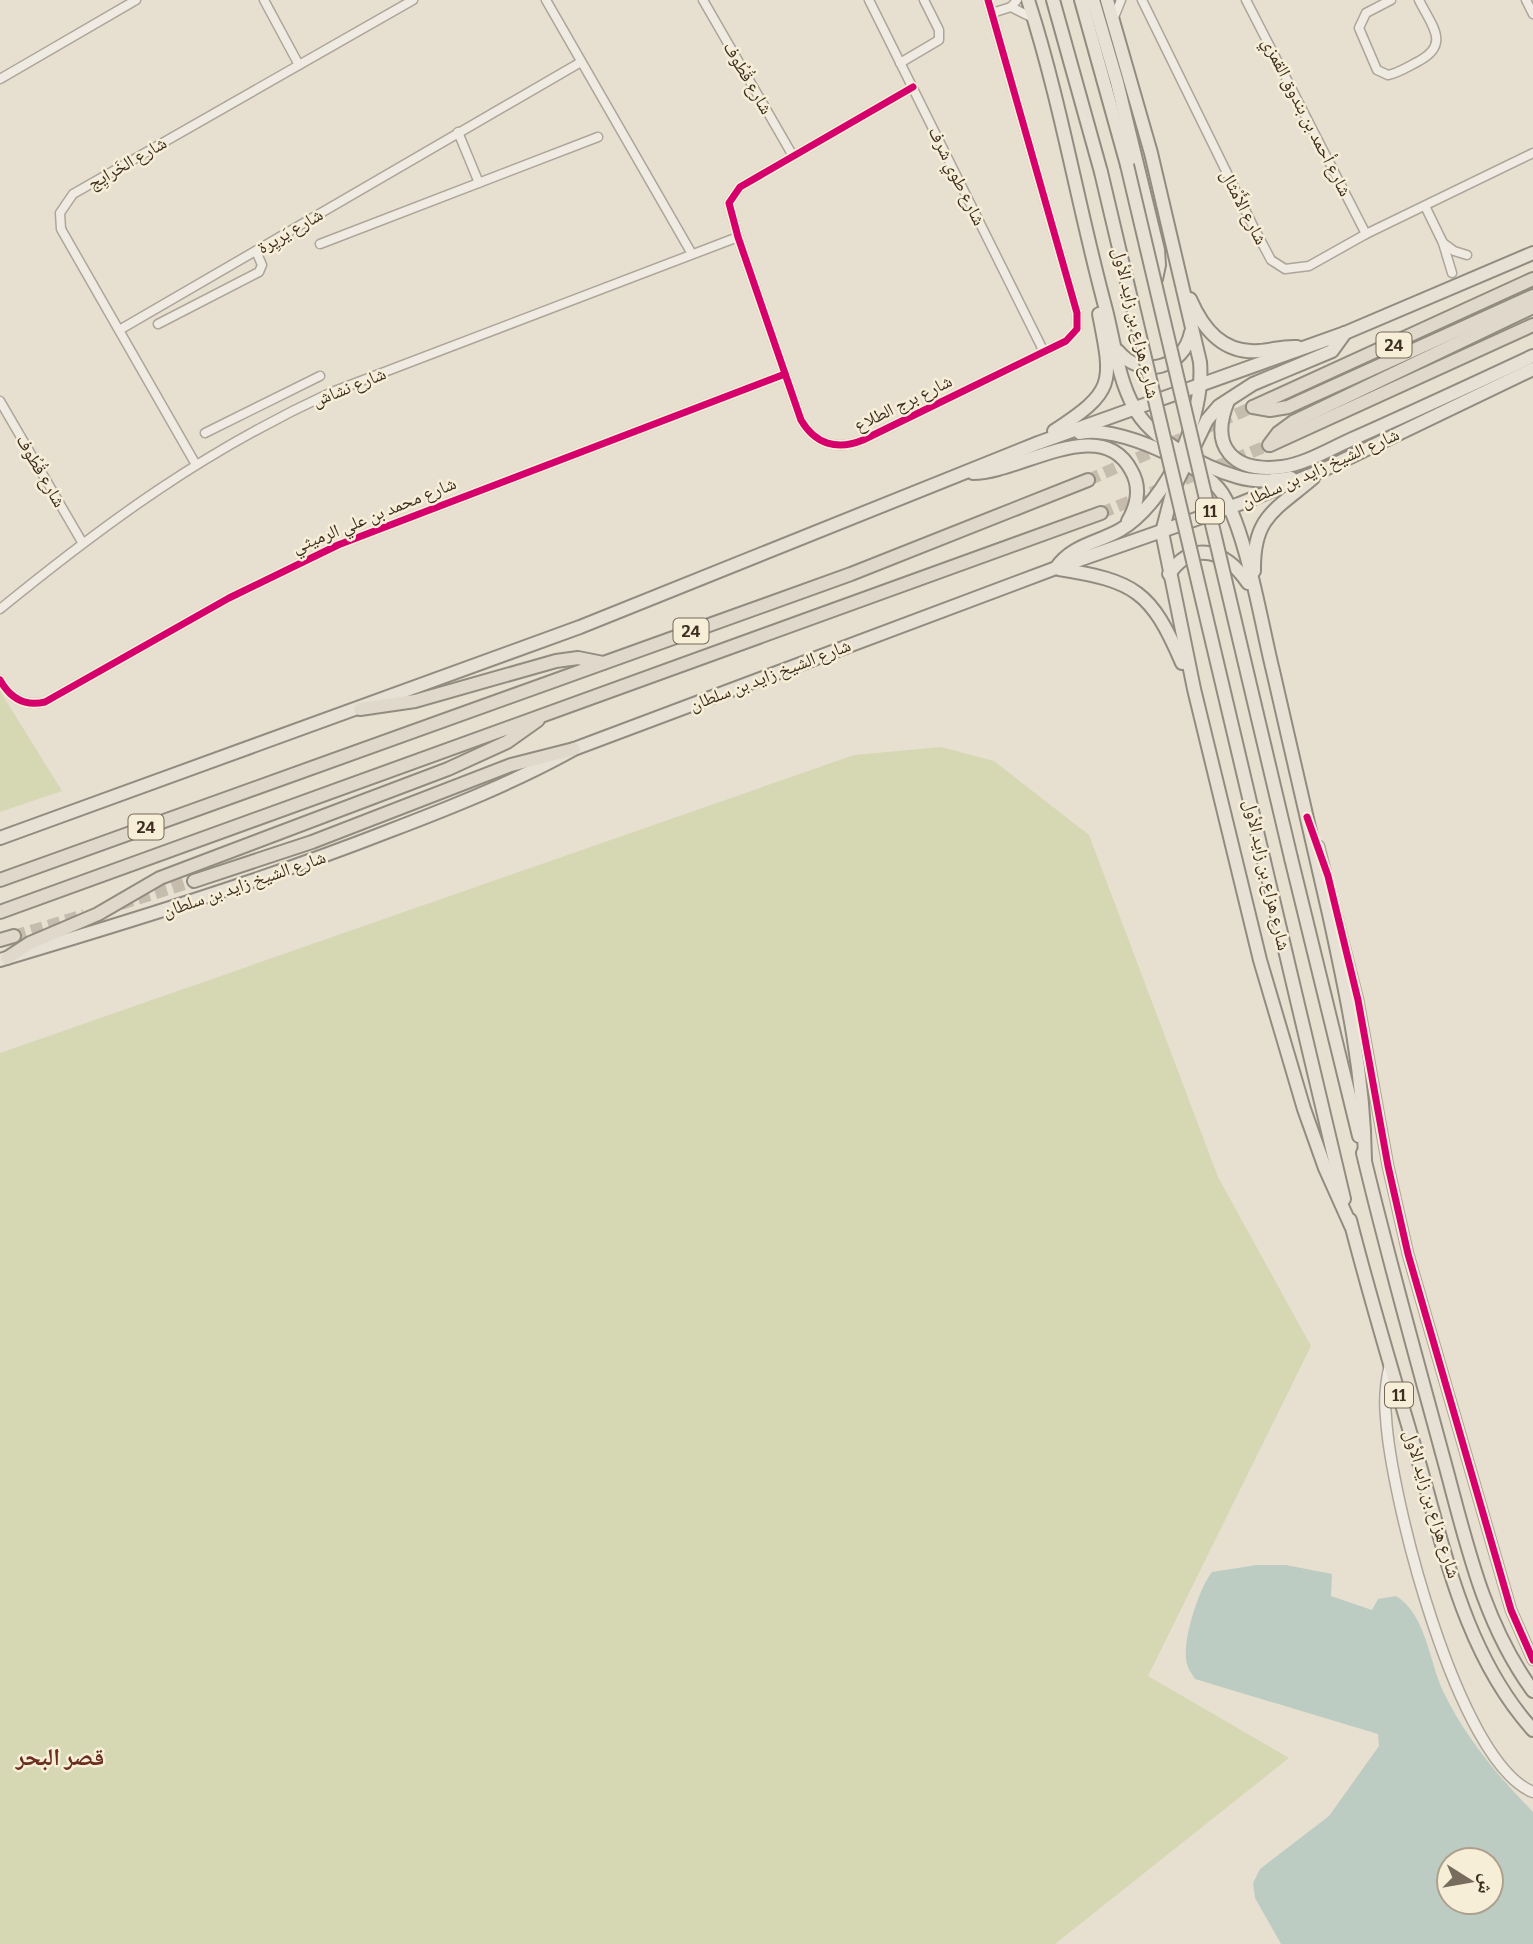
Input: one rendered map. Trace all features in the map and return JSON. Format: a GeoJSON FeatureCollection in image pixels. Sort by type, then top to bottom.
{"type":"FeatureCollection","features":[{"type":"Feature","properties":{"kind":"highway","name":"24"},"geometry":{"type":"LineString","coordinates":[[1533,279],[1253,407],[1270,410],[1288,407],[1533,296]]}},
{"type":"Feature","properties":{"kind":"highway","name":"24"},"geometry":{"type":"LineString","coordinates":[[1533,307],[1293,422],[1282,428],[1269,445],[1533,326]]}},
{"type":"Feature","properties":{"kind":"highway","name":"24"},"geometry":{"type":"LineString","coordinates":[[0,880],[851,574],[1088,481]]}},
{"type":"Feature","properties":{"kind":"highway","name":"24"},"geometry":{"type":"LineString","coordinates":[[0,912],[1101,513]]}},
{"type":"Feature","properties":{"kind":"highway"},"geometry":{"type":"LineString","coordinates":[[360,709],[407,702],[556,661],[578,658],[603,663]]}},
{"type":"Feature","properties":{"kind":"highway"},"geometry":{"type":"LineString","coordinates":[[4,959],[30,943],[98,914],[160,878],[366,803],[493,749],[520,735],[543,715]]}},
{"type":"Feature","properties":{"kind":"highway"},"geometry":{"type":"LineString","coordinates":[[194,881],[300,847],[511,765],[574,749]]}},
{"type":"Feature","properties":{"kind":"highway"},"geometry":{"type":"LineString","coordinates":[[0,940],[14,936]]}},
{"type":"Feature","properties":{"kind":"main road"},"geometry":{"type":"LineString","coordinates":[[1028,0],[1065,132],[1095,268],[1134,408],[1212,481],[1230,507],[1254,592],[1307,817],[1357,1052],[1365,1160]]}},
{"type":"Feature","properties":{"kind":"main road","name":"شارع هزاع بن زايد الأول"},"geometry":{"type":"LineString","coordinates":[[1053,0],[1101,172],[1351,1226],[1449,1563],[1482,1655],[1502,1690],[1533,1730]]}},
{"type":"Feature","properties":{"kind":"main road","name":"شارع هزاع بن زايد الأول"},"geometry":{"type":"LineString","coordinates":[[1081,0],[1132,163],[1156,279],[1291,858],[1389,1262],[1472,1558],[1495,1627],[1533,1691]]}},
{"type":"Feature","properties":{"kind":"main road"},"geometry":{"type":"LineString","coordinates":[[1093,0],[1132,163]]}},
{"type":"Feature","properties":{"kind":"main road"},"geometry":{"type":"LineString","coordinates":[[1107,0],[1151,153],[1200,362],[1202,384],[1194,421],[1170,496],[1162,532],[1169,574],[1194,689],[1283,1040],[1321,1159],[1351,1226]]}},
{"type":"Feature","properties":{"kind":"main road","name":"24"},"geometry":{"type":"LineString","coordinates":[[0,838],[590,623],[1038,443],[1345,333],[1533,253]]}},
{"type":"Feature","properties":{"kind":"main road"},"geometry":{"type":"LineString","coordinates":[[1038,443],[1092,405],[1104,387],[1108,358],[1098,308],[1095,268]]}},
{"type":"Feature","properties":{"kind":"main road"},"geometry":{"type":"LineString","coordinates":[[1179,271],[1203,325],[1221,342],[1249,351],[1305,348]]}},
{"type":"Feature","properties":{"kind":"main road"},"geometry":{"type":"LineString","coordinates":[[1116,348],[1135,365],[1160,367],[1182,353],[1191,329]]}},
{"type":"Feature","properties":{"kind":"main road"},"geometry":{"type":"LineString","coordinates":[[1056,568],[1074,550],[1121,529],[1149,503],[1207,421],[1229,398],[1253,384],[1326,354],[1345,333]]}},
{"type":"Feature","properties":{"kind":"main road"},"geometry":{"type":"LineString","coordinates":[[1229,398],[1220,435],[1228,454],[1235,460],[1255,466],[1282,467],[1415,411],[1533,356]]}},
{"type":"Feature","properties":{"kind":"main road","name":"شارع الشيخ زايد بن سلطان"},"geometry":{"type":"LineString","coordinates":[[4,959],[146,918],[308,862],[499,788],[574,749],[1056,568],[1230,507],[1323,470],[1533,369]]}},
{"type":"Feature","properties":{"kind":"main road"},"geometry":{"type":"LineString","coordinates":[[1038,443],[1085,432],[1101,432],[1256,480],[1289,478],[1323,470]]}},
{"type":"Feature","properties":{"kind":"main road"},"geometry":{"type":"LineString","coordinates":[[963,472],[1000,470],[1081,444],[1104,446],[1128,463],[1137,487],[1133,511],[1121,529]]}},
{"type":"Feature","properties":{"kind":"main road"},"geometry":{"type":"LineString","coordinates":[[1254,592],[1254,552],[1262,523],[1280,503],[1323,470]]}},
{"type":"Feature","properties":{"kind":"main road"},"geometry":{"type":"LineString","coordinates":[[1169,574],[1185,558],[1200,553],[1216,554],[1236,566],[1254,592]]}},
{"type":"Feature","properties":{"kind":"main road"},"geometry":{"type":"LineString","coordinates":[[1056,568],[1110,578],[1146,599],[1164,622],[1194,689]]}},
{"type":"Feature","properties":{"kind":"street"},"geometry":{"type":"LineString","coordinates":[[0,79],[136,0]]}},
{"type":"Feature","properties":{"kind":"street"},"geometry":{"type":"LineString","coordinates":[[264,0],[299,65]]}},
{"type":"Feature","properties":{"kind":"street","name":"شارع الخَرايِج"},"geometry":{"type":"LineString","coordinates":[[195,463],[121,329],[61,229],[60,213],[73,194],[412,0]]}},
{"type":"Feature","properties":{"kind":"street"},"geometry":{"type":"LineString","coordinates":[[546,0],[692,254]]}},
{"type":"Feature","properties":{"kind":"street","name":"شارع قُطُوف"},"geometry":{"type":"LineString","coordinates":[[703,0],[793,156]]}},
{"type":"Feature","properties":{"kind":"street","name":"شارع طوي شرف"},"geometry":{"type":"LineString","coordinates":[[869,0],[1044,352]]}},
{"type":"Feature","properties":{"kind":"street"},"geometry":{"type":"LineString","coordinates":[[901,63],[939,40],[939,30],[924,0]]}},
{"type":"Feature","properties":{"kind":"street","name":"شارع برج الطلاع"},"geometry":{"type":"LineString","coordinates":[[913,87],[740,187],[731,197],[730,210],[738,237],[808,432],[817,440],[840,446],[863,440],[1044,352],[1073,336],[1079,321],[988,0]]}},
{"type":"Feature","properties":{"kind":"street"},"geometry":{"type":"LineString","coordinates":[[1113,20],[1121,0]]}},
{"type":"Feature","properties":{"kind":"street","name":"شارع الأَمْثال"},"geometry":{"type":"LineString","coordinates":[[1142,0],[1271,260],[1285,269],[1302,269],[1366,234],[1533,153]]}},
{"type":"Feature","properties":{"kind":"street","name":"شارع أحمد بن بندوق القمزي"},"geometry":{"type":"LineString","coordinates":[[1246,0],[1366,234]]}},
{"type":"Feature","properties":{"kind":"street"},"geometry":{"type":"LineString","coordinates":[[1391,0],[1366,13],[1359,28],[1377,70],[1388,75],[1432,54],[1437,47],[1437,37],[1419,0]]}},
{"type":"Feature","properties":{"kind":"street"},"geometry":{"type":"LineString","coordinates":[[1526,0],[1533,14]]}},
{"type":"Feature","properties":{"kind":"street"},"geometry":{"type":"LineString","coordinates":[[992,13],[1014,3],[1035,20]]}},
{"type":"Feature","properties":{"kind":"street","name":"شارع يَريِرة"},"geometry":{"type":"LineString","coordinates":[[121,329],[581,62]]}},
{"type":"Feature","properties":{"kind":"street"},"geometry":{"type":"LineString","coordinates":[[458,132],[479,183]]}},
{"type":"Feature","properties":{"kind":"street","name":"شارع يَريِرة"},"geometry":{"type":"LineString","coordinates":[[320,244],[598,137]]}},
{"type":"Feature","properties":{"kind":"street"},"geometry":{"type":"LineString","coordinates":[[1425,206],[1443,243],[1452,273]]}},
{"type":"Feature","properties":{"kind":"street","name":"شارع نشاش"},"geometry":{"type":"LineString","coordinates":[[0,609],[82,542],[195,463],[269,421],[332,392],[738,237]]}},
{"type":"Feature","properties":{"kind":"street"},"geometry":{"type":"LineString","coordinates":[[1443,243],[1454,251],[1466,254]]}},
{"type":"Feature","properties":{"kind":"street"},"geometry":{"type":"LineString","coordinates":[[158,324],[259,272],[262,265],[256,251]]}},
{"type":"Feature","properties":{"kind":"street"},"geometry":{"type":"LineString","coordinates":[[187,291],[191,307]]}},
{"type":"Feature","properties":{"kind":"street","name":"شارع محمد بن علي الرميثي"},"geometry":{"type":"LineString","coordinates":[[0,680],[6,691],[17,700],[31,704],[45,702],[229,597],[338,545],[785,374]]}},
{"type":"Feature","properties":{"kind":"street"},"geometry":{"type":"LineString","coordinates":[[205,433],[320,376]]}},
{"type":"Feature","properties":{"kind":"street","name":"شارع قُطُوف"},"geometry":{"type":"LineString","coordinates":[[0,401],[82,542]]}},
{"type":"Feature","properties":{"kind":"street"},"geometry":{"type":"LineString","coordinates":[[261,405],[269,421]]}},
{"type":"Feature","properties":{"kind":"street"},"geometry":{"type":"LineString","coordinates":[[1307,817],[1328,876],[1359,1000],[1388,1167],[1408,1254],[1511,1610],[1533,1660]]}},
{"type":"Feature","properties":{"kind":"street"},"geometry":{"type":"LineString","coordinates":[[1390,1363],[1385,1402],[1387,1429],[1404,1515],[1433,1624],[1459,1698],[1472,1722],[1509,1772],[1533,1792]]}},
{"type":"Feature","properties":{"kind":"green space"},"geometry":{"type":"Polygon","coordinates":[[[0,691],[62,791],[0,812],[0,691]]]}},
{"type":"Feature","properties":{"kind":"green space"},"geometry":{"type":"Polygon","coordinates":[[[941,747],[994,761],[1089,835],[1218,1177],[1311,1346],[1148,1676],[1289,1758],[1055,1944],[0,1944],[0,1053],[854,755],[941,747]]]}},
{"type":"Feature","properties":{"kind":"shaded area"},"geometry":{"type":"Polygon","coordinates":[[[1257,1565],[1286,1565],[1332,1574],[1331,1596],[1372,1610],[1378,1599],[1396,1596],[1406,1604],[1426,1639],[1438,1679],[1461,1724],[1495,1770],[1533,1812],[1533,1944],[1281,1944],[1255,1898],[1253,1883],[1260,1869],[1329,1816],[1379,1746],[1378,1734],[1195,1679],[1187,1664],[1187,1643],[1197,1603],[1212,1572],[1257,1565]]]}},
{"type":"Feature","properties":{"kind":"tunnel"},"geometry":{"type":"LineString","coordinates":[[1088,480],[1253,407]]}},
{"type":"Feature","properties":{"kind":"tunnel"},"geometry":{"type":"LineString","coordinates":[[1101,513],[1269,445]]}},
{"type":"Feature","properties":{"kind":"tunnel"},"geometry":{"type":"LineString","coordinates":[[121,904],[194,881]]}},
{"type":"Feature","properties":{"kind":"tunnel"},"geometry":{"type":"LineString","coordinates":[[14,936],[84,915]]}},
{"type":"Feature","properties":{"kind":"cycle path"},"geometry":{"type":"LineString","coordinates":[[913,87],[740,187],[729,203],[738,237],[801,420],[813,435],[836,445],[863,440],[1066,341],[1077,329],[1077,313],[988,0]]}},
{"type":"Feature","properties":{"kind":"cycle path"},"geometry":{"type":"LineString","coordinates":[[0,680],[18,700],[45,702],[229,598],[338,545],[785,374]]}},
{"type":"Feature","properties":{"kind":"cycle path"},"geometry":{"type":"LineString","coordinates":[[1307,817],[1328,876],[1358,1000],[1388,1166],[1408,1254],[1511,1610],[1533,1660]]}},
{"type":"Feature","properties":{"kind":"district","name":"قصر البحر"},"geometry":{"type":"Point","coordinates":[60,1757]}}]}
